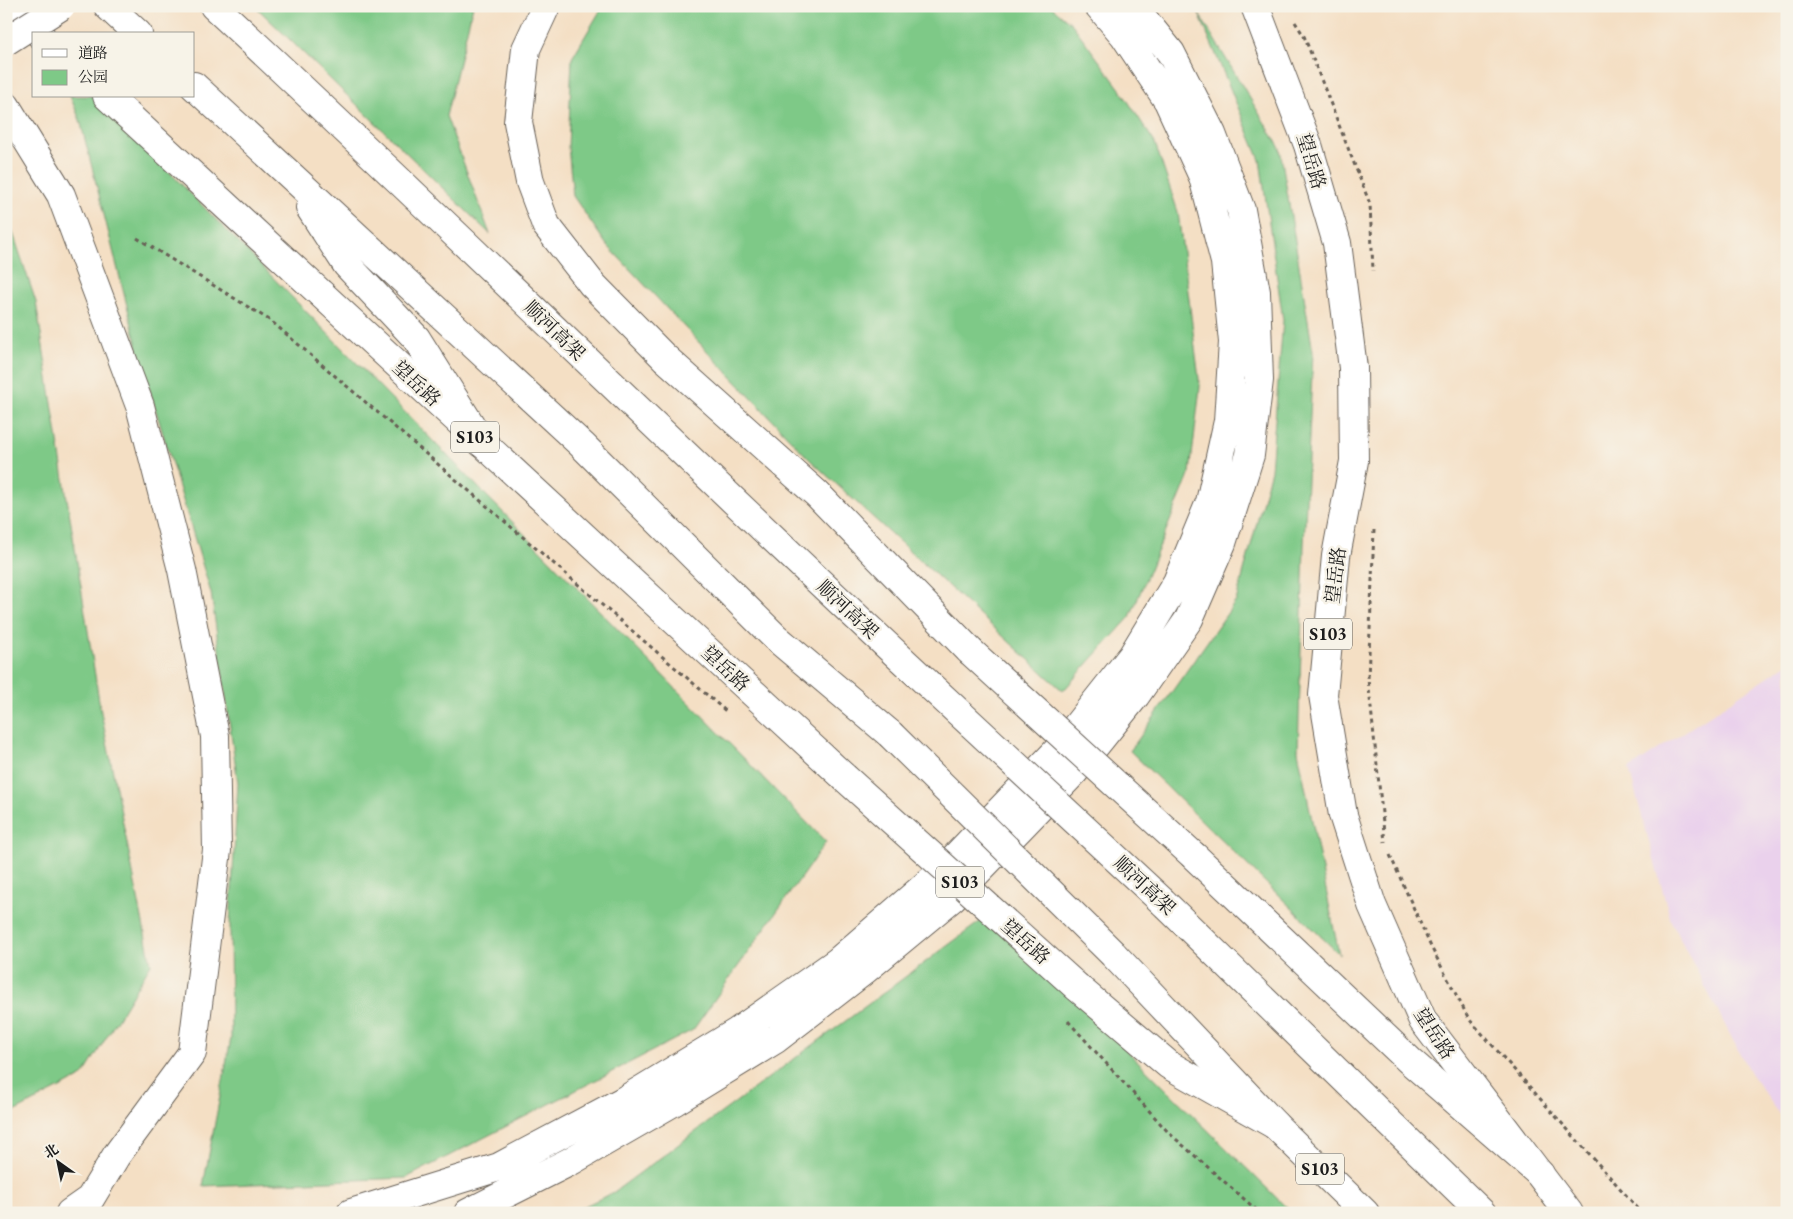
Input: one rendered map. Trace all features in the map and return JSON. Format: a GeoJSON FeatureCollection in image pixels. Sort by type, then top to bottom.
{"type":"FeatureCollection","features":[{"type":"Feature","properties":{"kind":"main road"},"geometry":{"type":"LineString","coordinates":[[10,6],[38,32]]}},
{"type":"Feature","properties":{"kind":"main road"},"geometry":{"type":"LineString","coordinates":[[6,41],[61,6]]}},
{"type":"Feature","properties":{"kind":"main road"},"geometry":{"type":"LineString","coordinates":[[108,6],[136,32]]}},
{"type":"Feature","properties":{"kind":"main road","name":"顺河高架"},"geometry":{"type":"LineString","coordinates":[[214,6],[330,114],[777,544],[1163,902],[1482,1213]]}},
{"type":"Feature","properties":{"kind":"main road"},"geometry":{"type":"LineString","coordinates":[[546,6],[526,49],[518,122],[530,182],[546,224],[592,284],[664,357],[817,494],[970,651],[1194,856],[1410,1061],[1540,1174]]}},
{"type":"Feature","properties":{"kind":"main road"},"geometry":{"type":"LineString","coordinates":[[351,1213],[499,1167],[623,1101],[736,1032],[836,962],[942,871],[1056,752],[1132,656],[1177,582],[1210,502],[1228,421],[1233,342],[1225,262],[1203,177],[1168,101],[1124,34],[1099,6]]}},
{"type":"Feature","properties":{"kind":"main road"},"geometry":{"type":"LineString","coordinates":[[468,1213],[571,1160],[776,1039],[868,968],[952,898],[1074,772],[1136,695],[1189,618],[1222,543],[1250,455],[1259,380],[1256,292],[1241,210],[1212,134],[1172,53],[1133,6]]}},
{"type":"Feature","properties":{"kind":"main road","name":"望岳路"},"geometry":{"type":"LineString","coordinates":[[1256,6],[1308,145],[1337,243],[1353,368],[1354,461],[1336,556],[1323,696],[1343,815],[1372,905],[1423,1021],[1569,1213]]}},
{"type":"Feature","properties":{"kind":"main road"},"geometry":{"type":"LineString","coordinates":[[195,87],[582,446],[775,637],[890,734],[1113,954],[1275,1125]]}},
{"type":"Feature","properties":{"kind":"main road","name":"望岳路"},"geometry":{"type":"LineString","coordinates":[[109,98],[844,777],[1077,987],[1168,1065],[1275,1125],[1365,1213]]}},
{"type":"Feature","properties":{"kind":"main road"},"geometry":{"type":"LineString","coordinates":[[6,106],[60,195],[140,406],[182,570],[214,736],[217,850],[192,1053],[116,1156],[90,1199],[70,1213]]}},
{"type":"Feature","properties":{"kind":"main road"},"geometry":{"type":"LineString","coordinates":[[287,173],[348,265],[416,338],[482,443]]}},
{"type":"Feature","properties":{"kind":"path"},"geometry":{"type":"LineString","coordinates":[[1290,14],[1304,36],[1370,204],[1373,273]]}},
{"type":"Feature","properties":{"kind":"path"},"geometry":{"type":"LineString","coordinates":[[137,238],[271,321],[732,718]]}},
{"type":"Feature","properties":{"kind":"path"},"geometry":{"type":"LineString","coordinates":[[1374,520],[1368,679],[1385,846]]}},
{"type":"Feature","properties":{"kind":"path"},"geometry":{"type":"LineString","coordinates":[[1389,854],[1431,947],[1469,1019],[1642,1213]]}},
{"type":"Feature","properties":{"kind":"path"},"geometry":{"type":"LineString","coordinates":[[1063,1015],[1170,1133],[1260,1213]]}},
{"type":"Feature","properties":{"kind":"shaded area"},"geometry":{"type":"Polygon","coordinates":[[[1787,664],[1787,1124],[1750,1073],[1671,921],[1629,769],[1787,664]]]}},
{"type":"Feature","properties":{"kind":"green space"},"geometry":{"type":"Polygon","coordinates":[[[255,6],[473,6],[446,116],[490,234],[255,6]]]}},
{"type":"Feature","properties":{"kind":"green space"},"geometry":{"type":"Polygon","coordinates":[[[603,6],[1051,6],[1072,24],[1120,89],[1155,143],[1178,212],[1200,387],[1190,473],[1130,617],[1063,691],[809,459],[606,244],[573,196],[568,147],[572,58],[603,6]]]}},
{"type":"Feature","properties":{"kind":"green space"},"geometry":{"type":"Polygon","coordinates":[[[1199,14],[1280,148],[1313,352],[1304,545],[1298,751],[1339,954],[1130,751],[1236,601],[1271,470],[1283,320],[1260,160],[1199,14]]]}},
{"type":"Feature","properties":{"kind":"green space"},"geometry":{"type":"Polygon","coordinates":[[[71,98],[97,98],[826,842],[693,1030],[406,1178],[203,1186],[231,1038],[230,923],[238,783],[211,593],[141,361],[80,120],[71,98]]]}},
{"type":"Feature","properties":{"kind":"green space"},"geometry":{"type":"Polygon","coordinates":[[[6,212],[36,302],[100,707],[151,964],[83,1076],[6,1116],[6,212]]]}},
{"type":"Feature","properties":{"kind":"green space"},"geometry":{"type":"Polygon","coordinates":[[[989,915],[1292,1213],[570,1213],[614,1192],[989,915]]]}}]}
